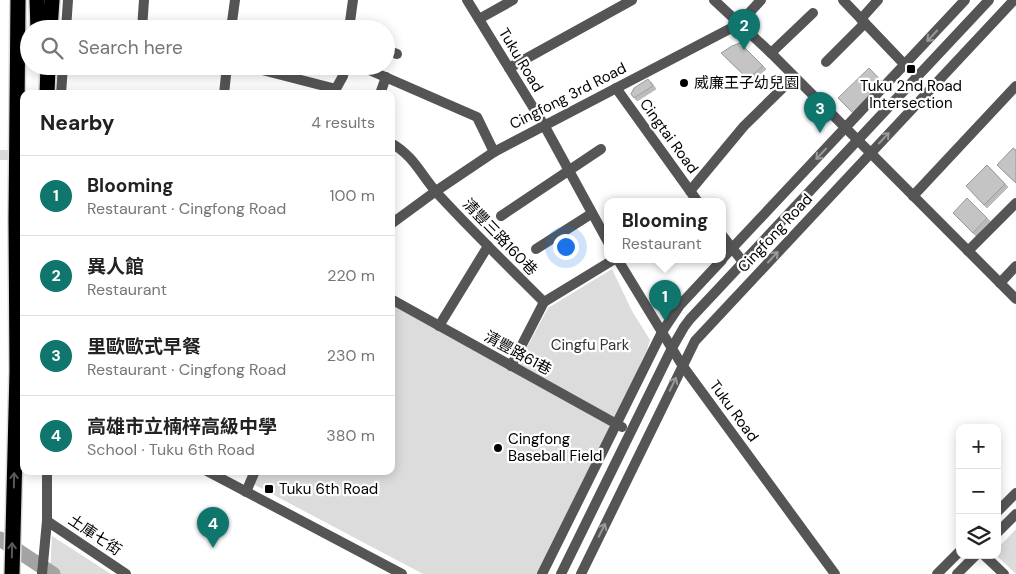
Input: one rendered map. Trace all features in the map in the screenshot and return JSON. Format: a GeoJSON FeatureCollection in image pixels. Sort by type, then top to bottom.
{"type":"FeatureCollection","features":[{"type":"Feature","properties":{"kind":"highway"},"geometry":{"type":"LineString","coordinates":[[12,573],[17,371],[18,0]]}},
{"type":"Feature","properties":{"kind":"highway"},"geometry":{"type":"LineString","coordinates":[[37,0],[38,20]]}},
{"type":"Feature","properties":{"kind":"highway"},"geometry":{"type":"LineString","coordinates":[[51,20],[52,0]]}},
{"type":"Feature","properties":{"kind":"highway"},"geometry":{"type":"LineString","coordinates":[[39,75],[40,90]]}},
{"type":"Feature","properties":{"kind":"highway"},"geometry":{"type":"LineString","coordinates":[[47,90],[48,75]]}},
{"type":"Feature","properties":{"kind":"highway"},"geometry":{"type":"LineString","coordinates":[[17,371],[20,362]]}},
{"type":"Feature","properties":{"kind":"street"},"geometry":{"type":"LineString","coordinates":[[67,20],[68,0]]}},
{"type":"Feature","properties":{"kind":"street"},"geometry":{"type":"LineString","coordinates":[[143,20],[144,0]]}},
{"type":"Feature","properties":{"kind":"street"},"geometry":{"type":"LineString","coordinates":[[233,20],[234,0]]}},
{"type":"Feature","properties":{"kind":"street"},"geometry":{"type":"LineString","coordinates":[[350,20],[353,0]]}},
{"type":"Feature","properties":{"kind":"street","name":"Tuku Road"},"geometry":{"type":"LineString","coordinates":[[467,0],[544,125],[604,235]]}},
{"type":"Feature","properties":{"kind":"street"},"geometry":{"type":"LineString","coordinates":[[479,19],[513,0]]}},
{"type":"Feature","properties":{"kind":"street"},"geometry":{"type":"LineString","coordinates":[[509,68],[632,0]]}},
{"type":"Feature","properties":{"kind":"street"},"geometry":{"type":"LineString","coordinates":[[714,0],[771,54],[1016,300]]}},
{"type":"Feature","properties":{"kind":"street","name":"Cingfong 3rd Road"},"geometry":{"type":"LineString","coordinates":[[395,221],[494,152],[739,24],[761,0]]}},
{"type":"Feature","properties":{"kind":"street"},"geometry":{"type":"LineString","coordinates":[[843,0],[905,64]]}},
{"type":"Feature","properties":{"kind":"street"},"geometry":{"type":"LineString","coordinates":[[826,62],[863,21],[878,0]]}},
{"type":"Feature","properties":{"kind":"street","name":"Cingfong Road"},"geometry":{"type":"LineString","coordinates":[[726,255],[965,0]]}},
{"type":"Feature","properties":{"kind":"street","name":"Cingfong Road"},"geometry":{"type":"LineString","coordinates":[[561,574],[684,326],[989,0]]}},
{"type":"Feature","properties":{"kind":"street","name":"Cingfong Road"},"geometry":{"type":"LineString","coordinates":[[581,574],[695,341],[1014,0]]}},
{"type":"Feature","properties":{"kind":"street"},"geometry":{"type":"LineString","coordinates":[[771,54],[814,13]]}},
{"type":"Feature","properties":{"kind":"street"},"geometry":{"type":"LineString","coordinates":[[60,90],[62,75]]}},
{"type":"Feature","properties":{"kind":"street"},"geometry":{"type":"LineString","coordinates":[[225,90],[227,75]]}},
{"type":"Feature","properties":{"kind":"street"},"geometry":{"type":"LineString","coordinates":[[277,75],[328,90]]}},
{"type":"Feature","properties":{"kind":"street"},"geometry":{"type":"LineString","coordinates":[[336,90],[343,75]]}},
{"type":"Feature","properties":{"kind":"street"},"geometry":{"type":"LineString","coordinates":[[381,75],[477,117],[494,152]]}},
{"type":"Feature","properties":{"kind":"street"},"geometry":{"type":"LineString","coordinates":[[381,90],[386,77]]}},
{"type":"Feature","properties":{"kind":"street"},"geometry":{"type":"LineString","coordinates":[[690,191],[744,126],[794,77]]}},
{"type":"Feature","properties":{"kind":"street"},"geometry":{"type":"LineString","coordinates":[[913,196],[1016,86]]}},
{"type":"Feature","properties":{"kind":"street","name":"Cingtai Road"},"geometry":{"type":"LineString","coordinates":[[616,88],[695,198]]}},
{"type":"Feature","properties":{"kind":"street","name":"清豐三路160巷"},"geometry":{"type":"LineString","coordinates":[[395,146],[408,154],[436,191],[544,302]]}},
{"type":"Feature","properties":{"kind":"street"},"geometry":{"type":"LineString","coordinates":[[501,216],[601,149]]}},
{"type":"Feature","properties":{"kind":"street"},"geometry":{"type":"LineString","coordinates":[[968,252],[1016,203]]}},
{"type":"Feature","properties":{"kind":"street"},"geometry":{"type":"LineString","coordinates":[[536,249],[591,214]]}},
{"type":"Feature","properties":{"kind":"street"},"geometry":{"type":"LineString","coordinates":[[726,240],[743,262]]}},
{"type":"Feature","properties":{"kind":"street"},"geometry":{"type":"LineString","coordinates":[[439,326],[488,246]]}},
{"type":"Feature","properties":{"kind":"street"},"geometry":{"type":"LineString","coordinates":[[511,366],[544,302],[615,263]]}},
{"type":"Feature","properties":{"kind":"street","name":"Tuku Road"},"geometry":{"type":"LineString","coordinates":[[620,263],[682,365],[835,574]]}},
{"type":"Feature","properties":{"kind":"street","name":"Cingfong Road"},"geometry":{"type":"LineString","coordinates":[[542,574],[662,332],[680,305],[718,263]]}},
{"type":"Feature","properties":{"kind":"street"},"geometry":{"type":"LineString","coordinates":[[1000,283],[1016,266]]}},
{"type":"Feature","properties":{"kind":"street","name":"清豐路61巷"},"geometry":{"type":"LineString","coordinates":[[395,301],[631,432]]}},
{"type":"Feature","properties":{"kind":"street"},"geometry":{"type":"LineString","coordinates":[[42,574],[47,475]]}},
{"type":"Feature","properties":{"kind":"street"},"geometry":{"type":"LineString","coordinates":[[214,475],[402,574]]}},
{"type":"Feature","properties":{"kind":"street"},"geometry":{"type":"LineString","coordinates":[[246,492],[254,475]]}},
{"type":"Feature","properties":{"kind":"street"},"geometry":{"type":"LineString","coordinates":[[1001,508],[1016,493]]}},
{"type":"Feature","properties":{"kind":"street"},"geometry":{"type":"LineString","coordinates":[[1001,529],[1016,514]]}},
{"type":"Feature","properties":{"kind":"street","name":"土庫七街"},"geometry":{"type":"LineString","coordinates":[[46,521],[126,574]]}},
{"type":"Feature","properties":{"kind":"street"},"geometry":{"type":"LineString","coordinates":[[937,574],[956,555]]}},
{"type":"Feature","properties":{"kind":"street"},"geometry":{"type":"LineString","coordinates":[[957,574],[972,559]]}},
{"type":"Feature","properties":{"kind":"street"},"geometry":{"type":"LineString","coordinates":[[988,559],[1004,574]]}},
{"type":"Feature","properties":{"kind":"green space","name":"Cingfong Baseball Field"},"geometry":{"type":"Polygon","coordinates":[[[612,269],[632,311],[650,340],[617,424],[538,574],[423,574],[253,484],[257,475],[395,475],[395,301],[518,364],[548,308],[612,269]]]}},
{"type":"Feature","properties":{"kind":"green space"},"geometry":{"type":"Polygon","coordinates":[[[1016,529],[1016,574],[1000,559],[1001,545],[1016,529]]]}},
{"type":"Feature","properties":{"kind":"green space"},"geometry":{"type":"Polygon","coordinates":[[[52,536],[111,574],[50,574],[52,536]]]}},
{"type":"Feature","properties":{"kind":"building"},"geometry":{"type":"Polygon","coordinates":[[[740,43],[763,66],[748,79],[721,53],[740,43]]]}},
{"type":"Feature","properties":{"kind":"building"},"geometry":{"type":"Polygon","coordinates":[[[869,68],[885,85],[855,115],[838,98],[869,68]]]}},
{"type":"Feature","properties":{"kind":"building"},"geometry":{"type":"Polygon","coordinates":[[[648,79],[653,86],[634,98],[631,94],[634,88],[648,79]]]}},
{"type":"Feature","properties":{"kind":"building"},"geometry":{"type":"Polygon","coordinates":[[[1013,148],[1016,150],[1016,183],[997,165],[1013,148]]]}},
{"type":"Feature","properties":{"kind":"building"},"geometry":{"type":"Polygon","coordinates":[[[987,165],[1005,184],[984,205],[966,186],[987,165]]]}},
{"type":"Feature","properties":{"kind":"building"},"geometry":{"type":"Polygon","coordinates":[[[967,198],[987,218],[973,233],[953,213],[967,198]]]}},
{"type":"Feature","properties":{"kind":"waterway"},"geometry":{"type":"LineString","coordinates":[[0,539],[53,574]]}},
{"type":"Feature","properties":{"kind":"tunnel"},"geometry":{"type":"LineString","coordinates":[[0,155],[20,155]]}},
{"type":"Feature","properties":{"kind":"place","name":"異人館"},"geometry":{"type":"Point","coordinates":[744,50]}},
{"type":"Feature","properties":{"kind":"place","name":"Tuku 2nd Road Intersection"},"geometry":{"type":"Point","coordinates":[911,69]}},
{"type":"Feature","properties":{"kind":"place","name":"威廉王子幼兒園"},"geometry":{"type":"Point","coordinates":[684,83]}},
{"type":"Feature","properties":{"kind":"place","name":"里歐歐式早餐"},"geometry":{"type":"Point","coordinates":[820,133]}},
{"type":"Feature","properties":{"kind":"place","name":"Blooming"},"geometry":{"type":"Point","coordinates":[665,321]}},
{"type":"Feature","properties":{"kind":"place","name":"Cingfong Baseball Field"},"geometry":{"type":"Point","coordinates":[498,448]}},
{"type":"Feature","properties":{"kind":"place","name":"Tuku 6th Road"},"geometry":{"type":"Point","coordinates":[269,489]}},
{"type":"Feature","properties":{"kind":"place","name":"高雄市立楠梓高級中學"},"geometry":{"type":"Point","coordinates":[213,548]}},
{"type":"Feature","properties":{"kind":"park label","name":"Cingfu Park"},"geometry":{"type":"Point","coordinates":[590,345]}}]}
